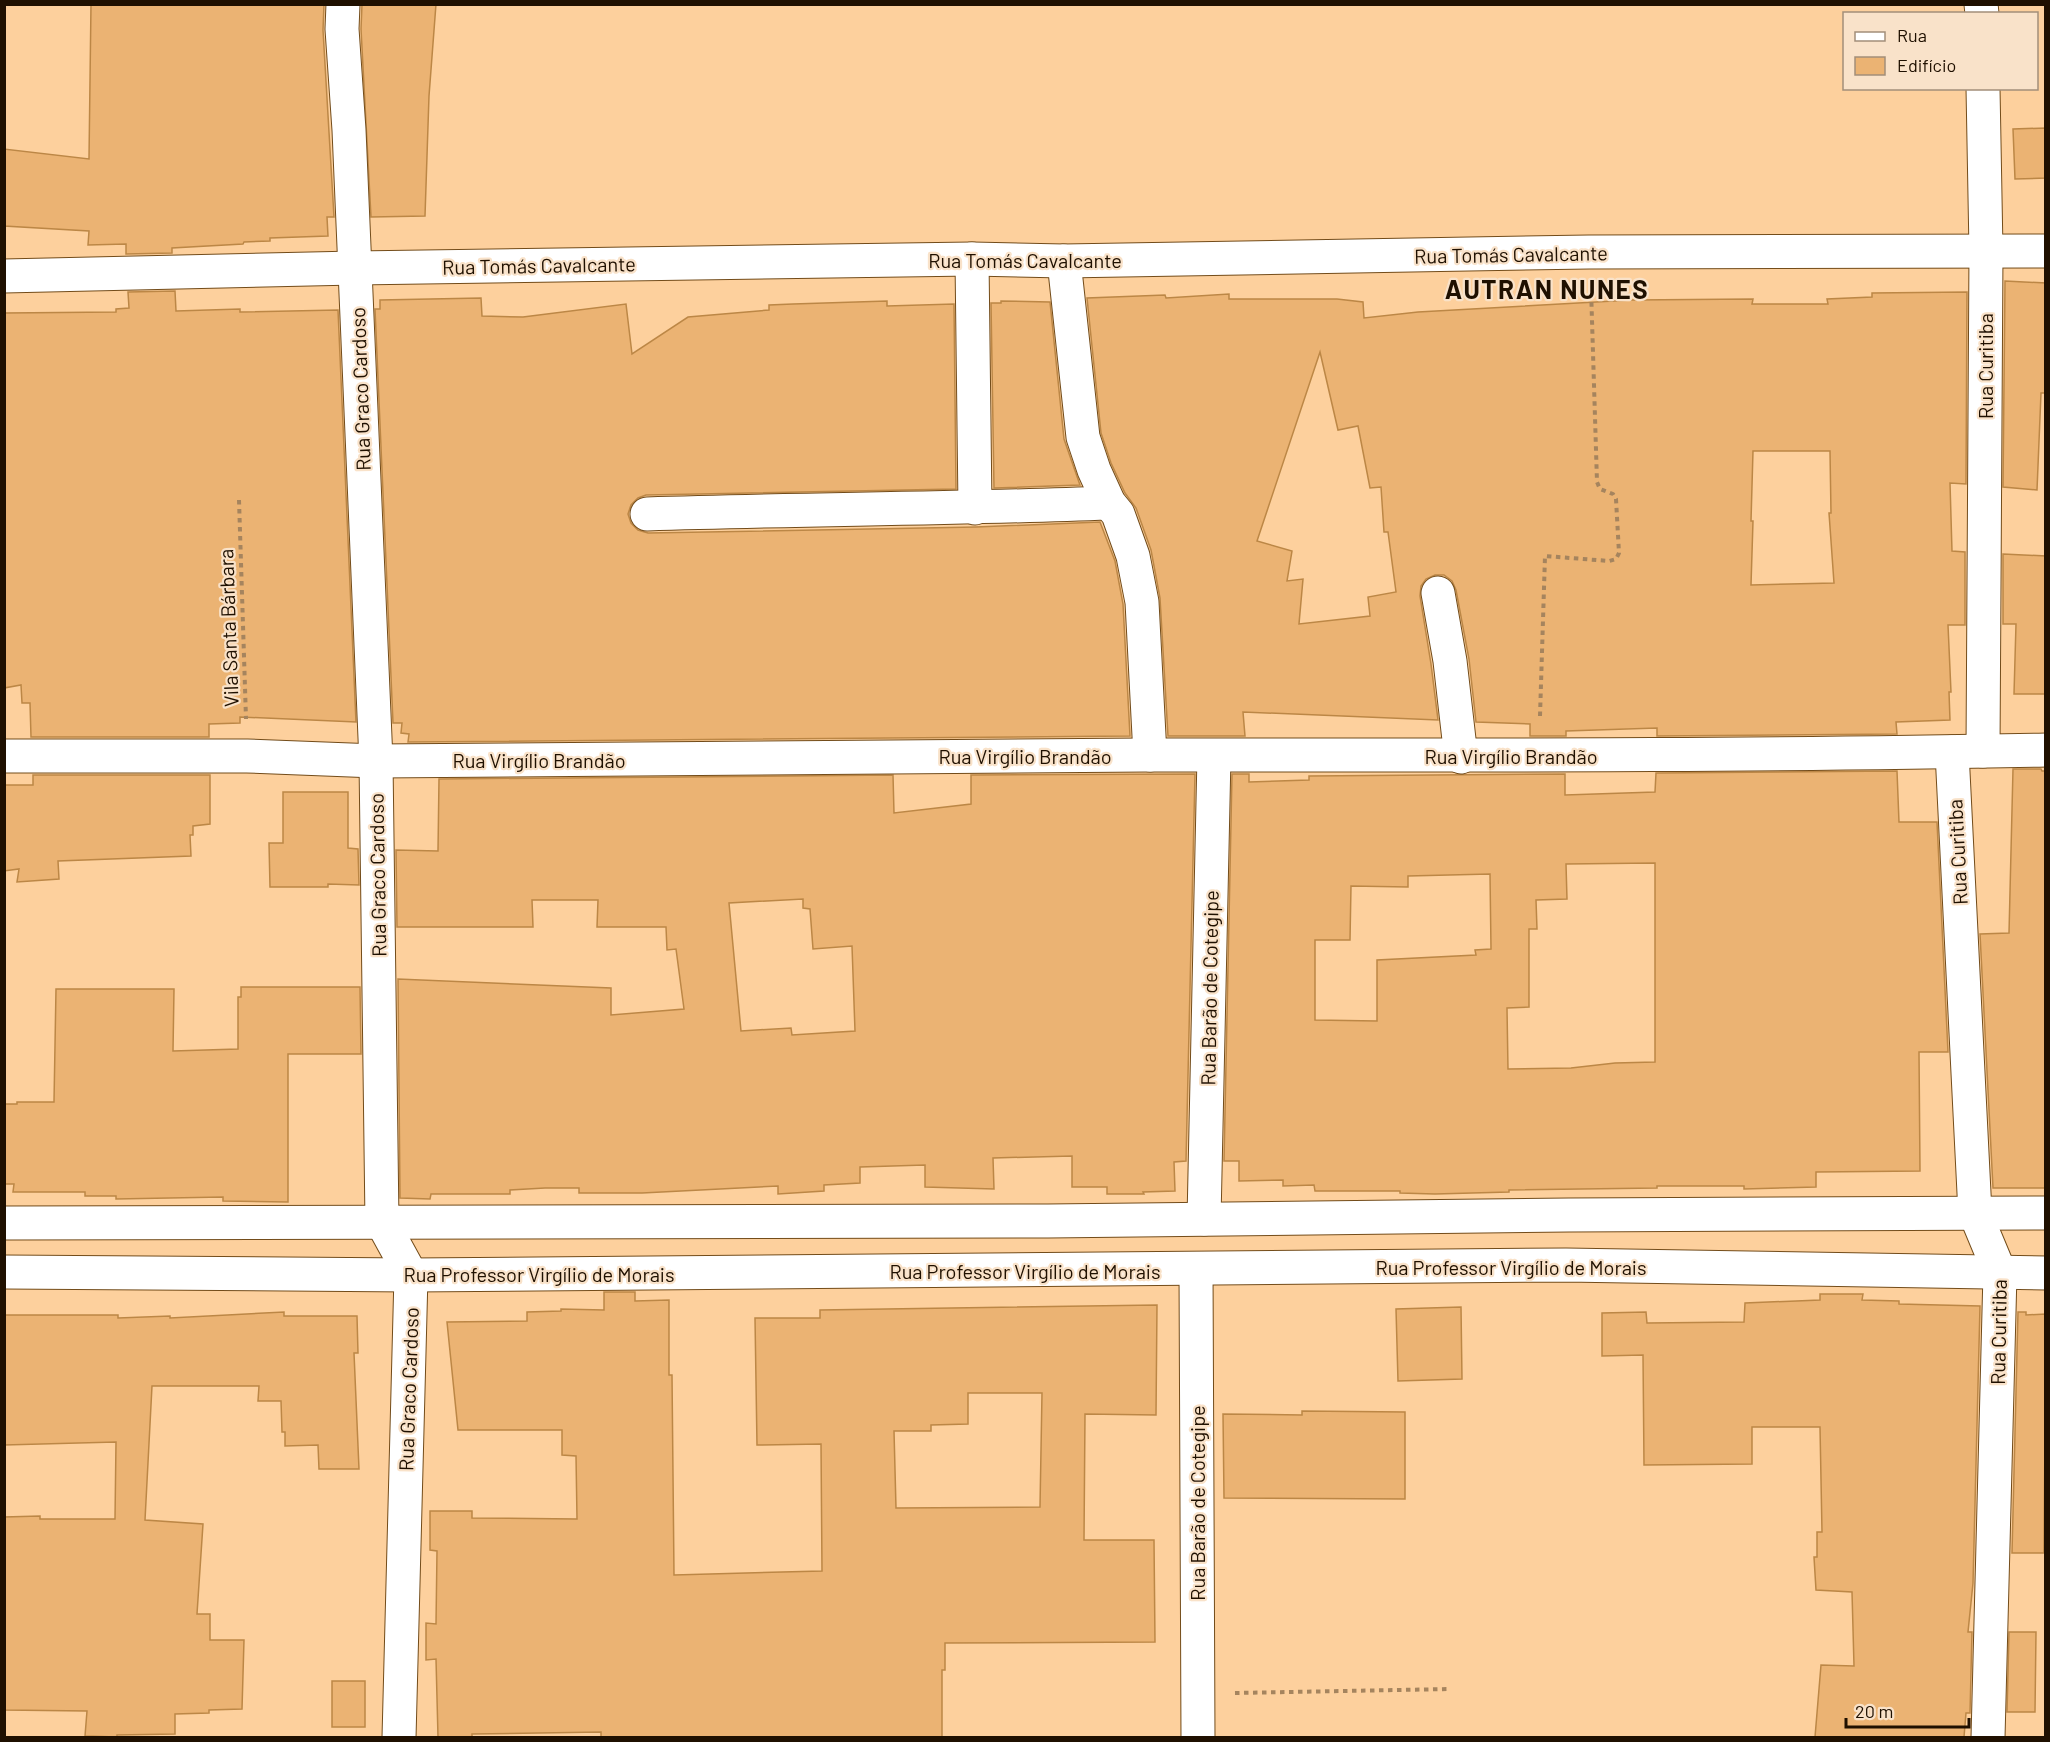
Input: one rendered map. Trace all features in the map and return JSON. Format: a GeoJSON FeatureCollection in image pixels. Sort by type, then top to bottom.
{"type":"FeatureCollection","features":[{"type":"Feature","properties":{"kind":"street","name":"Rua Graco Cardoso"},"geometry":{"type":"LineString","coordinates":[[343,4],[342,28],[355,268],[376,761],[382,1222],[411,1275],[399,1737]]}},
{"type":"Feature","properties":{"kind":"street","name":"Rua Curitiba"},"geometry":{"type":"LineString","coordinates":[[1983,90],[1986,251],[1968,752],[1975,1213],[2000,1273],[1988,1737]]}},
{"type":"Feature","properties":{"kind":"street","name":"Rua Tomás Cavalcante"},"geometry":{"type":"LineString","coordinates":[[4,276],[355,268],[972,259],[1064,261],[1589,252],[2046,251]]}},
{"type":"Feature","properties":{"kind":"street"},"geometry":{"type":"LineString","coordinates":[[972,259],[975,508]]}},
{"type":"Feature","properties":{"kind":"street"},"geometry":{"type":"LineString","coordinates":[[1064,261],[1083,437],[1094,470],[1109,503],[1118,514],[1133,556],[1142,602],[1150,755]]}},
{"type":"Feature","properties":{"kind":"street"},"geometry":{"type":"LineString","coordinates":[[647,514],[811,509],[975,508],[1109,503]]}},
{"type":"Feature","properties":{"kind":"street"},"geometry":{"type":"LineString","coordinates":[[1438,592],[1450,661],[1461,756]]}},
{"type":"Feature","properties":{"kind":"street","name":"Rua Virgílio Brandão"},"geometry":{"type":"LineString","coordinates":[[4,756],[247,756],[376,761],[1150,755],[1538,756],[2046,750]]}},
{"type":"Feature","properties":{"kind":"street","name":"Rua Barão de Cotegipe"},"geometry":{"type":"LineString","coordinates":[[1204,1219],[1214,756]]}},
{"type":"Feature","properties":{"kind":"street"},"geometry":{"type":"LineString","coordinates":[[8,1272],[7,1223],[1048,1221],[1569,1215],[2046,1213]]}},
{"type":"Feature","properties":{"kind":"street"},"geometry":{"type":"LineString","coordinates":[[1566,1265],[1569,1215]]}},
{"type":"Feature","properties":{"kind":"street"},"geometry":{"type":"LineString","coordinates":[[1048,1221],[1054,1270]]}},
{"type":"Feature","properties":{"kind":"street","name":"Rua Professor Virgílio de Morais"},"geometry":{"type":"LineString","coordinates":[[8,1272],[411,1275],[1566,1265],[2046,1273]]}},
{"type":"Feature","properties":{"kind":"street","name":"Rua Barão de Cotegipe"},"geometry":{"type":"LineString","coordinates":[[1196,1269],[1198,1737]]}},
{"type":"Feature","properties":{"kind":"path"},"geometry":{"type":"LineString","coordinates":[[1538,756],[1545,556],[1609,561],[1616,559],[1619,553],[1616,499],[1613,494],[1600,489],[1597,482],[1589,252]]}},
{"type":"Feature","properties":{"kind":"path","name":"Vila Santa Bárbara"},"geometry":{"type":"LineString","coordinates":[[238,500],[247,756]]}},
{"type":"Feature","properties":{"kind":"path"},"geometry":{"type":"LineString","coordinates":[[1198,1694],[1450,1689]]}},
{"type":"Feature","properties":{"kind":"building"},"geometry":{"type":"Polygon","coordinates":[[[91,4],[324,4],[323,30],[334,217],[327,217],[328,236],[270,238],[270,241],[244,242],[243,244],[172,248],[172,253],[126,254],[126,244],[88,245],[89,231],[4,226],[4,149],[89,159],[91,4]]]}},
{"type":"Feature","properties":{"kind":"building"},"geometry":{"type":"Polygon","coordinates":[[[362,4],[436,4],[429,96],[425,216],[371,217],[361,29],[362,4]]]}},
{"type":"Feature","properties":{"kind":"building"},"geometry":{"type":"Polygon","coordinates":[[[2046,128],[2046,178],[2015,179],[2013,129],[2046,128]]]}},
{"type":"Feature","properties":{"kind":"building"},"geometry":{"type":"Polygon","coordinates":[[[2005,281],[2046,283],[2046,393],[2041,393],[2037,490],[2003,487],[2005,281]]]}},
{"type":"Feature","properties":{"kind":"building"},"geometry":{"type":"Polygon","coordinates":[[[175,291],[176,311],[338,310],[356,722],[240,717],[240,723],[209,724],[209,737],[31,737],[30,703],[22,703],[21,685],[4,688],[4,313],[116,312],[116,309],[129,308],[128,292],[175,291]]]}},
{"type":"Feature","properties":{"kind":"building"},"geometry":{"type":"Polygon","coordinates":[[[1967,292],[1966,484],[1950,483],[1952,551],[1965,552],[1965,625],[1948,625],[1950,720],[1896,722],[1897,734],[1657,736],[1657,728],[1566,731],[1566,736],[1530,736],[1530,724],[1476,722],[1469,659],[1456,590],[1452,581],[1444,575],[1435,575],[1426,579],[1421,586],[1420,596],[1438,720],[1243,712],[1245,736],[1168,736],[1160,598],[1151,550],[1136,508],[1125,493],[1111,463],[1101,433],[1087,298],[1165,295],[1166,298],[1229,294],[1229,299],[1337,299],[1363,302],[1364,318],[1418,312],[1632,300],[1753,299],[1752,304],[1828,304],[1827,299],[1872,297],[1872,293],[1967,292]],[[1320,352],[1257,541],[1292,551],[1287,581],[1303,579],[1299,624],[1370,616],[1368,597],[1396,592],[1388,532],[1384,532],[1381,487],[1370,488],[1358,426],[1338,430],[1320,352]],[[1753,451],[1751,585],[1834,583],[1829,513],[1831,513],[1830,451],[1753,451]]]}},
{"type":"Feature","properties":{"kind":"building"},"geometry":{"type":"Polygon","coordinates":[[[481,298],[482,316],[523,317],[626,304],[632,354],[688,317],[769,310],[769,305],[887,301],[887,306],[954,304],[956,489],[646,495],[638,498],[631,505],[628,514],[631,523],[638,530],[648,533],[976,527],[1100,522],[1115,561],[1123,604],[1130,736],[408,742],[409,734],[401,733],[402,723],[393,723],[375,309],[380,309],[380,300],[481,298]]]}},
{"type":"Feature","properties":{"kind":"building"},"geometry":{"type":"Polygon","coordinates":[[[1001,301],[1050,302],[1064,439],[1080,485],[994,488],[991,303],[1001,303],[1001,301]]]}},
{"type":"Feature","properties":{"kind":"building"},"geometry":{"type":"Polygon","coordinates":[[[2003,554],[2046,556],[2046,694],[2014,694],[2016,624],[2003,624],[2003,554]]]}},
{"type":"Feature","properties":{"kind":"building"},"geometry":{"type":"Polygon","coordinates":[[[2013,769],[2046,771],[2046,1188],[1993,1188],[1980,934],[2009,933],[2013,769]]]}},
{"type":"Feature","properties":{"kind":"building"},"geometry":{"type":"Polygon","coordinates":[[[1897,771],[1899,822],[1937,822],[1948,1052],[1919,1052],[1920,1171],[1816,1172],[1816,1187],[1744,1189],[1744,1186],[1657,1186],[1657,1188],[1509,1190],[1509,1192],[1435,1194],[1400,1193],[1400,1191],[1315,1191],[1314,1185],[1283,1186],[1283,1180],[1239,1181],[1239,1161],[1224,1161],[1232,774],[1249,774],[1249,782],[1309,780],[1309,776],[1565,774],[1565,795],[1655,792],[1656,773],[1897,771]],[[1655,863],[1566,864],[1567,899],[1536,900],[1537,929],[1529,929],[1529,1007],[1507,1008],[1508,1069],[1571,1068],[1615,1063],[1655,1062],[1655,863]],[[1490,874],[1408,876],[1408,887],[1351,886],[1350,940],[1315,940],[1315,1020],[1377,1021],[1377,960],[1476,955],[1475,950],[1491,949],[1490,874]]]}},
{"type":"Feature","properties":{"kind":"building"},"geometry":{"type":"Polygon","coordinates":[[[1195,774],[1186,1161],[1174,1162],[1175,1191],[1107,1194],[1107,1187],[1072,1187],[1072,1156],[993,1158],[994,1189],[925,1187],[925,1165],[860,1167],[860,1183],[824,1185],[824,1191],[778,1194],[778,1186],[642,1193],[579,1193],[579,1188],[545,1188],[510,1190],[510,1194],[431,1194],[430,1199],[400,1198],[398,979],[611,988],[611,1015],[684,1009],[676,949],[667,950],[666,927],[597,927],[598,900],[532,900],[533,927],[397,927],[396,850],[438,851],[439,779],[893,775],[894,813],[971,804],[971,775],[1195,774]],[[803,899],[729,903],[741,1031],[791,1028],[792,1035],[855,1031],[852,946],[813,949],[810,909],[803,908],[803,899]]]}},
{"type":"Feature","properties":{"kind":"building"},"geometry":{"type":"Polygon","coordinates":[[[33,775],[210,775],[210,824],[193,826],[193,835],[190,835],[191,856],[58,861],[59,879],[17,882],[19,869],[4,871],[4,785],[33,785],[33,775]]]}},
{"type":"Feature","properties":{"kind":"building"},"geometry":{"type":"Polygon","coordinates":[[[283,792],[348,792],[348,848],[358,849],[359,885],[270,887],[269,843],[283,843],[283,792]]]}},
{"type":"Feature","properties":{"kind":"building"},"geometry":{"type":"Polygon","coordinates":[[[241,987],[360,987],[361,1054],[288,1054],[288,1202],[223,1201],[223,1197],[116,1199],[116,1196],[85,1196],[85,1192],[13,1192],[14,1184],[4,1184],[4,1104],[54,1102],[56,989],[174,989],[173,1051],[238,1049],[238,997],[241,997],[241,987]]]}},
{"type":"Feature","properties":{"kind":"building"},"geometry":{"type":"Polygon","coordinates":[[[604,1292],[635,1292],[635,1301],[669,1300],[674,1575],[822,1571],[821,1444],[757,1445],[755,1318],[820,1318],[820,1310],[1157,1305],[1156,1415],[1085,1414],[1084,1540],[1154,1540],[1155,1642],[945,1643],[945,1670],[942,1670],[942,1737],[601,1737],[601,1732],[472,1734],[472,1737],[438,1737],[436,1659],[426,1660],[426,1623],[436,1624],[437,1551],[430,1550],[430,1511],[472,1511],[472,1518],[577,1519],[576,1456],[562,1455],[562,1430],[458,1430],[447,1322],[527,1321],[527,1312],[561,1311],[561,1309],[604,1310],[604,1292]],[[968,1393],[968,1424],[931,1425],[931,1431],[894,1431],[896,1508],[1040,1507],[1042,1393],[968,1393]]]}},
{"type":"Feature","properties":{"kind":"building"},"geometry":{"type":"Polygon","coordinates":[[[1820,1294],[1863,1294],[1862,1300],[1899,1301],[1899,1304],[1980,1306],[1973,1583],[1968,1632],[1972,1632],[1970,1713],[1966,1713],[1964,1737],[1815,1737],[1821,1665],[1854,1666],[1852,1592],[1816,1590],[1814,1557],[1817,1557],[1817,1532],[1822,1532],[1820,1427],[1752,1427],[1752,1464],[1644,1465],[1643,1355],[1602,1356],[1602,1313],[1646,1312],[1647,1323],[1744,1322],[1745,1303],[1820,1300],[1820,1294]]]}},
{"type":"Feature","properties":{"kind":"building"},"geometry":{"type":"Polygon","coordinates":[[[1461,1307],[1462,1379],[1398,1381],[1396,1309],[1461,1307]]]}},
{"type":"Feature","properties":{"kind":"building"},"geometry":{"type":"Polygon","coordinates":[[[284,1312],[284,1316],[357,1316],[358,1353],[354,1353],[359,1469],[319,1469],[318,1445],[285,1446],[281,1401],[258,1401],[259,1386],[152,1386],[145,1520],[203,1524],[197,1614],[210,1614],[210,1640],[244,1640],[242,1709],[175,1714],[175,1734],[117,1735],[117,1737],[85,1736],[87,1711],[4,1710],[4,1517],[115,1519],[116,1442],[4,1445],[4,1315],[118,1315],[118,1318],[170,1316],[170,1318],[284,1312]]]}},
{"type":"Feature","properties":{"kind":"building"},"geometry":{"type":"Polygon","coordinates":[[[2018,1312],[2026,1312],[2026,1315],[2046,1314],[2044,1553],[2012,1553],[2018,1312]]]}},
{"type":"Feature","properties":{"kind":"building"},"geometry":{"type":"Polygon","coordinates":[[[1302,1411],[1405,1412],[1405,1499],[1224,1498],[1223,1414],[1302,1415],[1302,1411]]]}},
{"type":"Feature","properties":{"kind":"building"},"geometry":{"type":"Polygon","coordinates":[[[2009,1632],[2036,1632],[2035,1712],[2007,1712],[2009,1632]]]}},
{"type":"Feature","properties":{"kind":"building"},"geometry":{"type":"Polygon","coordinates":[[[332,1681],[365,1681],[365,1727],[332,1727],[332,1681]]]}},
{"type":"Feature","properties":{"kind":"district","name":"AUTRAN NUNES"},"geometry":{"type":"Point","coordinates":[1547,288]}}]}
